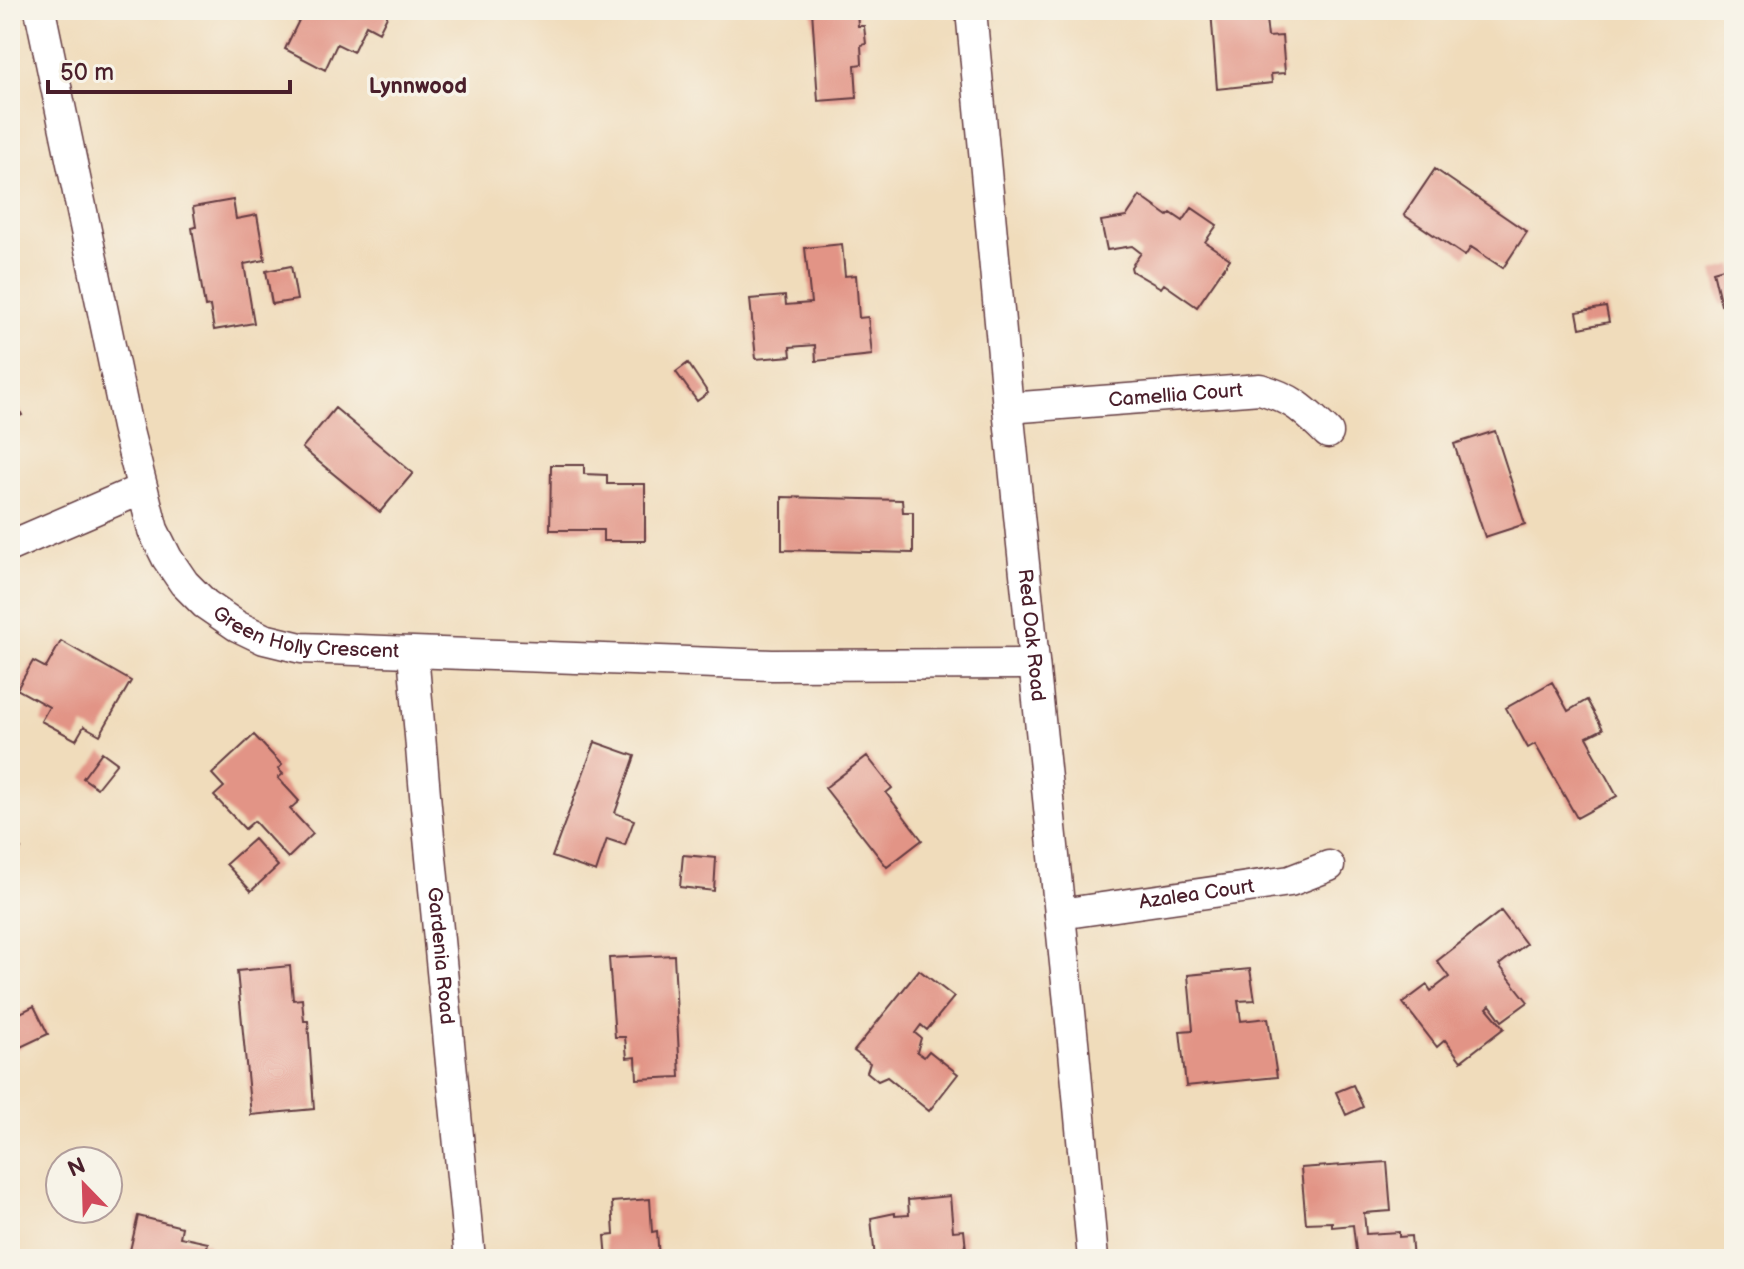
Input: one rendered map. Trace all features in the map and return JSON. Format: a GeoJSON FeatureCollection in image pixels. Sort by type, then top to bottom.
{"type":"FeatureCollection","features":[{"type":"Feature","properties":{"kind":"street","name":"Green Holly Crescent"},"geometry":{"type":"LineString","coordinates":[[40,10],[127,427],[153,530],[184,583],[205,604],[237,626],[264,639],[301,648],[772,665],[1034,664]]}},
{"type":"Feature","properties":{"kind":"street","name":"Red Oak Road"},"geometry":{"type":"LineString","coordinates":[[971,10],[1093,1259]]}},
{"type":"Feature","properties":{"kind":"street","name":"Camellia Court"},"geometry":{"type":"LineString","coordinates":[[1008,408],[1260,389],[1284,396],[1328,433]]}},
{"type":"Feature","properties":{"kind":"street"},"geometry":{"type":"LineString","coordinates":[[10,546],[142,489]]}},
{"type":"Feature","properties":{"kind":"street","name":"Gardenia Road"},"geometry":{"type":"LineString","coordinates":[[413,653],[470,1259]]}},
{"type":"Feature","properties":{"kind":"street","name":"Azalea Court"},"geometry":{"type":"LineString","coordinates":[[1060,914],[1290,881],[1329,866]]}},
{"type":"Feature","properties":{"kind":"building"},"geometry":{"type":"Polygon","coordinates":[[[304,10],[390,10],[379,32],[366,25],[353,52],[337,44],[325,70],[285,49],[304,10]]]}},
{"type":"Feature","properties":{"kind":"building"},"geometry":{"type":"Polygon","coordinates":[[[812,10],[857,10],[858,26],[864,26],[866,44],[861,45],[862,64],[855,65],[857,98],[818,101],[812,10]]]}},
{"type":"Feature","properties":{"kind":"building"},"geometry":{"type":"Polygon","coordinates":[[[1211,10],[1265,10],[1268,37],[1282,36],[1285,73],[1271,74],[1272,83],[1217,89],[1211,10]]]}},
{"type":"Feature","properties":{"kind":"building"},"geometry":{"type":"Polygon","coordinates":[[[1435,169],[1527,232],[1503,268],[1471,247],[1465,256],[1404,215],[1435,169]]]}},
{"type":"Feature","properties":{"kind":"building"},"geometry":{"type":"Polygon","coordinates":[[[1140,196],[1168,216],[1171,213],[1183,221],[1192,208],[1217,225],[1205,242],[1230,259],[1197,307],[1164,284],[1161,288],[1132,271],[1131,267],[1141,253],[1132,246],[1107,250],[1101,221],[1126,217],[1140,196]]]}},
{"type":"Feature","properties":{"kind":"building"},"geometry":{"type":"Polygon","coordinates":[[[233,200],[236,219],[257,215],[265,260],[244,264],[254,323],[214,330],[210,306],[205,307],[192,228],[196,227],[193,207],[233,200]]]}},
{"type":"Feature","properties":{"kind":"building"},"geometry":{"type":"Polygon","coordinates":[[[842,244],[845,276],[856,275],[859,318],[868,317],[872,355],[816,361],[815,345],[790,347],[791,356],[756,359],[750,299],[785,296],[786,305],[811,303],[805,248],[842,244]]]}},
{"type":"Feature","properties":{"kind":"building"},"geometry":{"type":"Polygon","coordinates":[[[1734,265],[1734,302],[1721,305],[1713,271],[1734,265]]]}},
{"type":"Feature","properties":{"kind":"building"},"geometry":{"type":"Polygon","coordinates":[[[291,266],[297,300],[272,304],[266,271],[291,266]]]}},
{"type":"Feature","properties":{"kind":"building"},"geometry":{"type":"Polygon","coordinates":[[[1606,307],[1609,322],[1580,328],[1577,312],[1606,307]]]}},
{"type":"Feature","properties":{"kind":"building"},"geometry":{"type":"Polygon","coordinates":[[[688,363],[708,393],[697,401],[676,372],[688,363]]]}},
{"type":"Feature","properties":{"kind":"building"},"geometry":{"type":"Polygon","coordinates":[[[10,392],[22,415],[10,421],[10,392]]]}},
{"type":"Feature","properties":{"kind":"building"},"geometry":{"type":"Polygon","coordinates":[[[335,408],[413,473],[380,512],[302,448],[335,408]]]}},
{"type":"Feature","properties":{"kind":"building"},"geometry":{"type":"Polygon","coordinates":[[[1495,431],[1525,524],[1485,537],[1454,444],[1495,431]]]}},
{"type":"Feature","properties":{"kind":"building"},"geometry":{"type":"Polygon","coordinates":[[[551,465],[584,465],[584,474],[607,475],[607,484],[645,484],[645,541],[603,541],[603,530],[550,530],[551,465]]]}},
{"type":"Feature","properties":{"kind":"building"},"geometry":{"type":"Polygon","coordinates":[[[782,497],[902,500],[903,512],[913,512],[913,553],[782,550],[782,497]]]}},
{"type":"Feature","properties":{"kind":"building"},"geometry":{"type":"Polygon","coordinates":[[[61,641],[131,681],[100,735],[84,726],[76,740],[41,721],[49,707],[17,689],[33,661],[46,668],[61,641]]]}},
{"type":"Feature","properties":{"kind":"building"},"geometry":{"type":"Polygon","coordinates":[[[1552,682],[1568,711],[1587,700],[1603,729],[1587,737],[1617,796],[1577,818],[1535,744],[1528,748],[1506,708],[1552,682]]]}},
{"type":"Feature","properties":{"kind":"building"},"geometry":{"type":"Polygon","coordinates":[[[254,735],[282,765],[278,769],[283,774],[278,778],[299,801],[290,809],[313,834],[288,858],[254,821],[245,829],[214,796],[224,787],[212,774],[254,735]]]}},
{"type":"Feature","properties":{"kind":"building"},"geometry":{"type":"Polygon","coordinates":[[[595,742],[635,756],[615,813],[634,820],[625,845],[607,839],[596,872],[552,857],[595,742]]]}},
{"type":"Feature","properties":{"kind":"building"},"geometry":{"type":"Polygon","coordinates":[[[102,752],[117,763],[97,788],[83,778],[102,752]]]}},
{"type":"Feature","properties":{"kind":"building"},"geometry":{"type":"Polygon","coordinates":[[[867,756],[892,788],[886,793],[922,840],[887,867],[825,788],[867,756]]]}},
{"type":"Feature","properties":{"kind":"building"},"geometry":{"type":"Polygon","coordinates":[[[10,837],[21,849],[10,859],[10,837]]]}},
{"type":"Feature","properties":{"kind":"building"},"geometry":{"type":"Polygon","coordinates":[[[254,839],[278,866],[251,891],[226,864],[254,839]]]}},
{"type":"Feature","properties":{"kind":"building"},"geometry":{"type":"Polygon","coordinates":[[[683,855],[716,858],[714,891],[680,887],[683,855]]]}},
{"type":"Feature","properties":{"kind":"building"},"geometry":{"type":"Polygon","coordinates":[[[1501,911],[1526,944],[1499,965],[1528,1002],[1502,1021],[1490,1005],[1487,1008],[1504,1028],[1461,1061],[1445,1040],[1437,1047],[1403,1003],[1427,985],[1431,991],[1449,977],[1437,961],[1501,911]]]}},
{"type":"Feature","properties":{"kind":"building"},"geometry":{"type":"Polygon","coordinates":[[[674,955],[680,1077],[637,1079],[636,1057],[627,1058],[625,1037],[615,1037],[609,958],[674,955]]]}},
{"type":"Feature","properties":{"kind":"building"},"geometry":{"type":"Polygon","coordinates":[[[290,966],[293,1000],[302,999],[304,1021],[308,1021],[314,1109],[251,1115],[237,971],[290,966]]]}},
{"type":"Feature","properties":{"kind":"building"},"geometry":{"type":"Polygon","coordinates":[[[1250,969],[1255,1000],[1238,1001],[1241,1021],[1268,1018],[1277,1077],[1186,1086],[1180,1031],[1193,1030],[1188,975],[1250,969]]]}},
{"type":"Feature","properties":{"kind":"building"},"geometry":{"type":"Polygon","coordinates":[[[919,970],[954,997],[927,1030],[921,1025],[915,1033],[921,1038],[917,1052],[924,1057],[929,1051],[958,1074],[929,1111],[887,1077],[878,1081],[867,1072],[870,1063],[854,1051],[919,970]]]}},
{"type":"Feature","properties":{"kind":"building"},"geometry":{"type":"Polygon","coordinates":[[[34,1006],[48,1034],[10,1052],[10,1018],[34,1006]]]}},
{"type":"Feature","properties":{"kind":"building"},"geometry":{"type":"Polygon","coordinates":[[[1353,1085],[1363,1107],[1346,1115],[1336,1092],[1353,1085]]]}},
{"type":"Feature","properties":{"kind":"building"},"geometry":{"type":"Polygon","coordinates":[[[1387,1162],[1391,1211],[1364,1213],[1366,1234],[1399,1232],[1399,1237],[1411,1236],[1413,1259],[1357,1259],[1353,1225],[1332,1227],[1332,1222],[1306,1223],[1301,1168],[1387,1162]]]}},
{"type":"Feature","properties":{"kind":"building"},"geometry":{"type":"Polygon","coordinates":[[[950,1196],[953,1231],[964,1230],[967,1259],[875,1259],[871,1218],[895,1213],[895,1216],[909,1215],[908,1200],[950,1196]]]}},
{"type":"Feature","properties":{"kind":"building"},"geometry":{"type":"Polygon","coordinates":[[[650,1199],[652,1232],[657,1231],[659,1259],[607,1259],[605,1236],[614,1235],[612,1202],[650,1199]]]}},
{"type":"Feature","properties":{"kind":"building"},"geometry":{"type":"Polygon","coordinates":[[[138,1216],[182,1227],[180,1237],[208,1243],[204,1259],[128,1259],[138,1216]]]}},
{"type":"Feature","properties":{"kind":"building"},"geometry":{"type":"Polygon","coordinates":[[[351,1254],[351,1259],[318,1259],[318,1257],[351,1254]]]}},
{"type":"Feature","properties":{"kind":"district","name":"Lynnwood"},"geometry":{"type":"Point","coordinates":[418,86]}}]}
